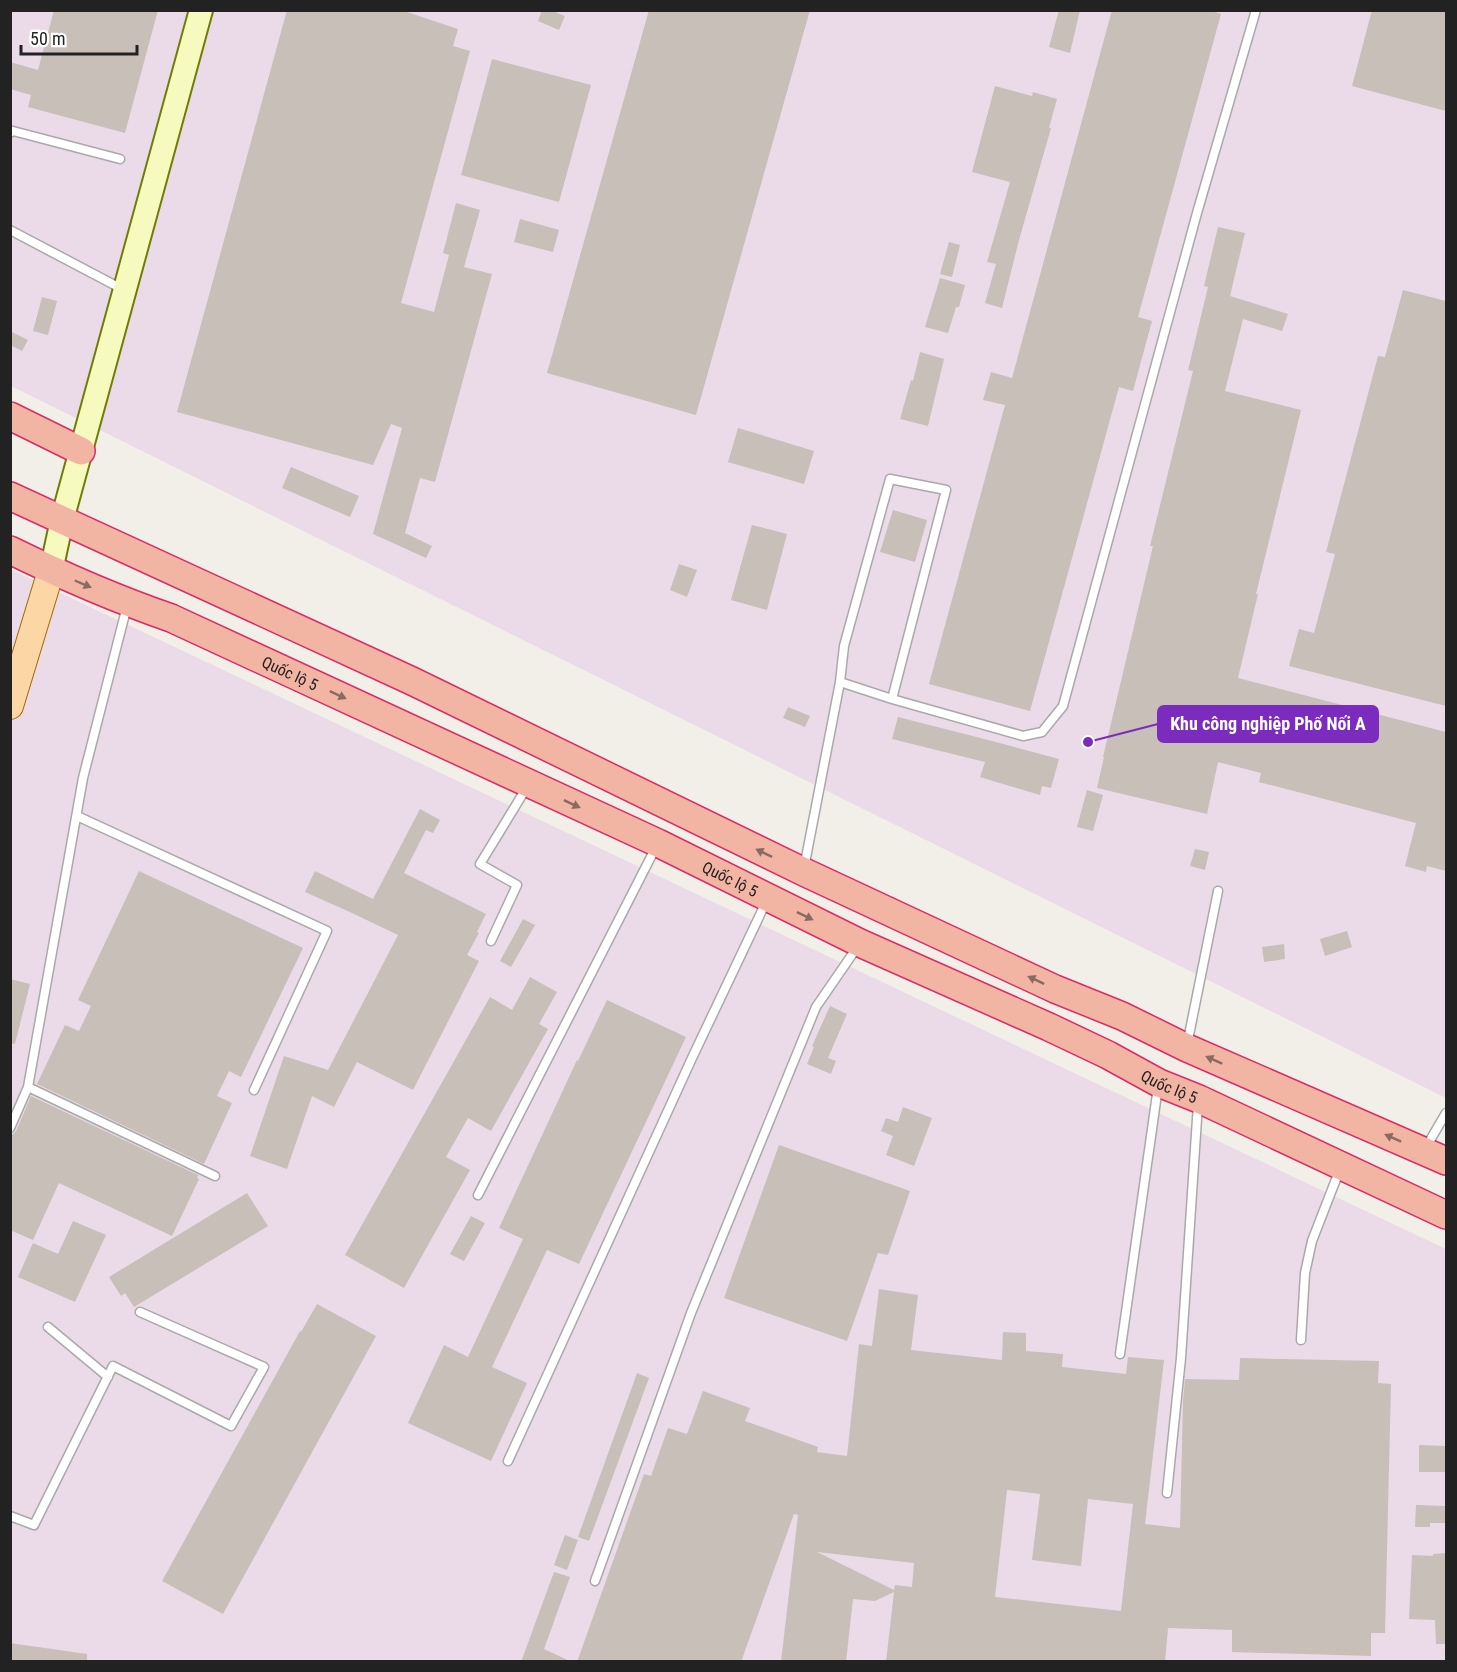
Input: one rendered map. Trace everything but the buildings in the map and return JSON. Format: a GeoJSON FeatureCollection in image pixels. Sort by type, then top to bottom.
{"type":"FeatureCollection","features":[{"type":"Feature","properties":{"kind":"highway"},"geometry":{"type":"LineString","coordinates":[[10,416],[81,451]]}},
{"type":"Feature","properties":{"kind":"highway"},"geometry":{"type":"LineString","coordinates":[[10,496],[412,681],[804,872],[1055,989],[1122,1016],[1187,1048],[1435,1156]]}},
{"type":"Feature","properties":{"kind":"highway","name":"Quốc lộ 5"},"geometry":{"type":"LineString","coordinates":[[10,550],[51,571],[171,618],[658,843],[860,943],[1108,1055],[1159,1083],[1199,1099],[1446,1215]]}},
{"type":"Feature","properties":{"kind":"main road"},"geometry":{"type":"LineString","coordinates":[[10,706],[51,571],[62,520],[201,10]]}},
{"type":"Feature","properties":{"kind":"lane"},"geometry":{"type":"LineString","coordinates":[[840,682],[1023,736],[1042,732],[1063,706],[1197,213],[1257,10]]}},
{"type":"Feature","properties":{"kind":"lane"},"geometry":{"type":"LineString","coordinates":[[10,133],[13,131],[120,159]]}},
{"type":"Feature","properties":{"kind":"lane"},"geometry":{"type":"LineString","coordinates":[[10,230],[125,290]]}},
{"type":"Feature","properties":{"kind":"lane"},"geometry":{"type":"LineString","coordinates":[[804,872],[840,682],[844,646],[890,479],[946,490],[892,699]]}},
{"type":"Feature","properties":{"kind":"lane"},"geometry":{"type":"LineString","coordinates":[[10,1128],[28,1087],[83,778],[128,603]]}},
{"type":"Feature","properties":{"kind":"lane"},"geometry":{"type":"LineString","coordinates":[[491,941],[517,885],[480,864],[528,784]]}},
{"type":"Feature","properties":{"kind":"lane"},"geometry":{"type":"LineString","coordinates":[[77,816],[327,931],[254,1090]]}},
{"type":"Feature","properties":{"kind":"lane"},"geometry":{"type":"LineString","coordinates":[[478,1195],[658,843]]}},
{"type":"Feature","properties":{"kind":"lane"},"geometry":{"type":"LineString","coordinates":[[1187,1048],[1218,891]]}},
{"type":"Feature","properties":{"kind":"lane"},"geometry":{"type":"LineString","coordinates":[[508,1461],[692,1058],[768,898]]}},
{"type":"Feature","properties":{"kind":"lane"},"geometry":{"type":"LineString","coordinates":[[595,1581],[691,1313],[816,1007],[860,943]]}},
{"type":"Feature","properties":{"kind":"lane"},"geometry":{"type":"LineString","coordinates":[[1120,1354],[1159,1083]]}},
{"type":"Feature","properties":{"kind":"lane"},"geometry":{"type":"LineString","coordinates":[[28,1087],[215,1176]]}},
{"type":"Feature","properties":{"kind":"lane"},"geometry":{"type":"LineString","coordinates":[[1167,1492],[1181,1358],[1199,1099]]}},
{"type":"Feature","properties":{"kind":"lane"},"geometry":{"type":"LineString","coordinates":[[1435,1156],[1446,1113]]}},
{"type":"Feature","properties":{"kind":"lane"},"geometry":{"type":"LineString","coordinates":[[1301,1340],[1305,1273],[1312,1241],[1341,1166]]}},
{"type":"Feature","properties":{"kind":"lane"},"geometry":{"type":"LineString","coordinates":[[10,1516],[34,1525],[113,1366],[231,1426],[264,1367],[140,1312]]}},
{"type":"Feature","properties":{"kind":"lane"},"geometry":{"type":"LineString","coordinates":[[48,1327],[108,1377]]}},
{"type":"Feature","properties":{"kind":"shaded area"},"geometry":{"type":"Polygon","coordinates":[[[10,11],[1446,11],[1446,1098],[11,386],[10,11]]]}},
{"type":"Feature","properties":{"kind":"shaded area"},"geometry":{"type":"Polygon","coordinates":[[[10,569],[1446,1249],[1446,1661],[11,1661],[10,569]]]}},
{"type":"Feature","properties":{"kind":"place","name":"Khu công nghiệp Phố Nối A"},"geometry":{"type":"Point","coordinates":[1088,742]}}]}
